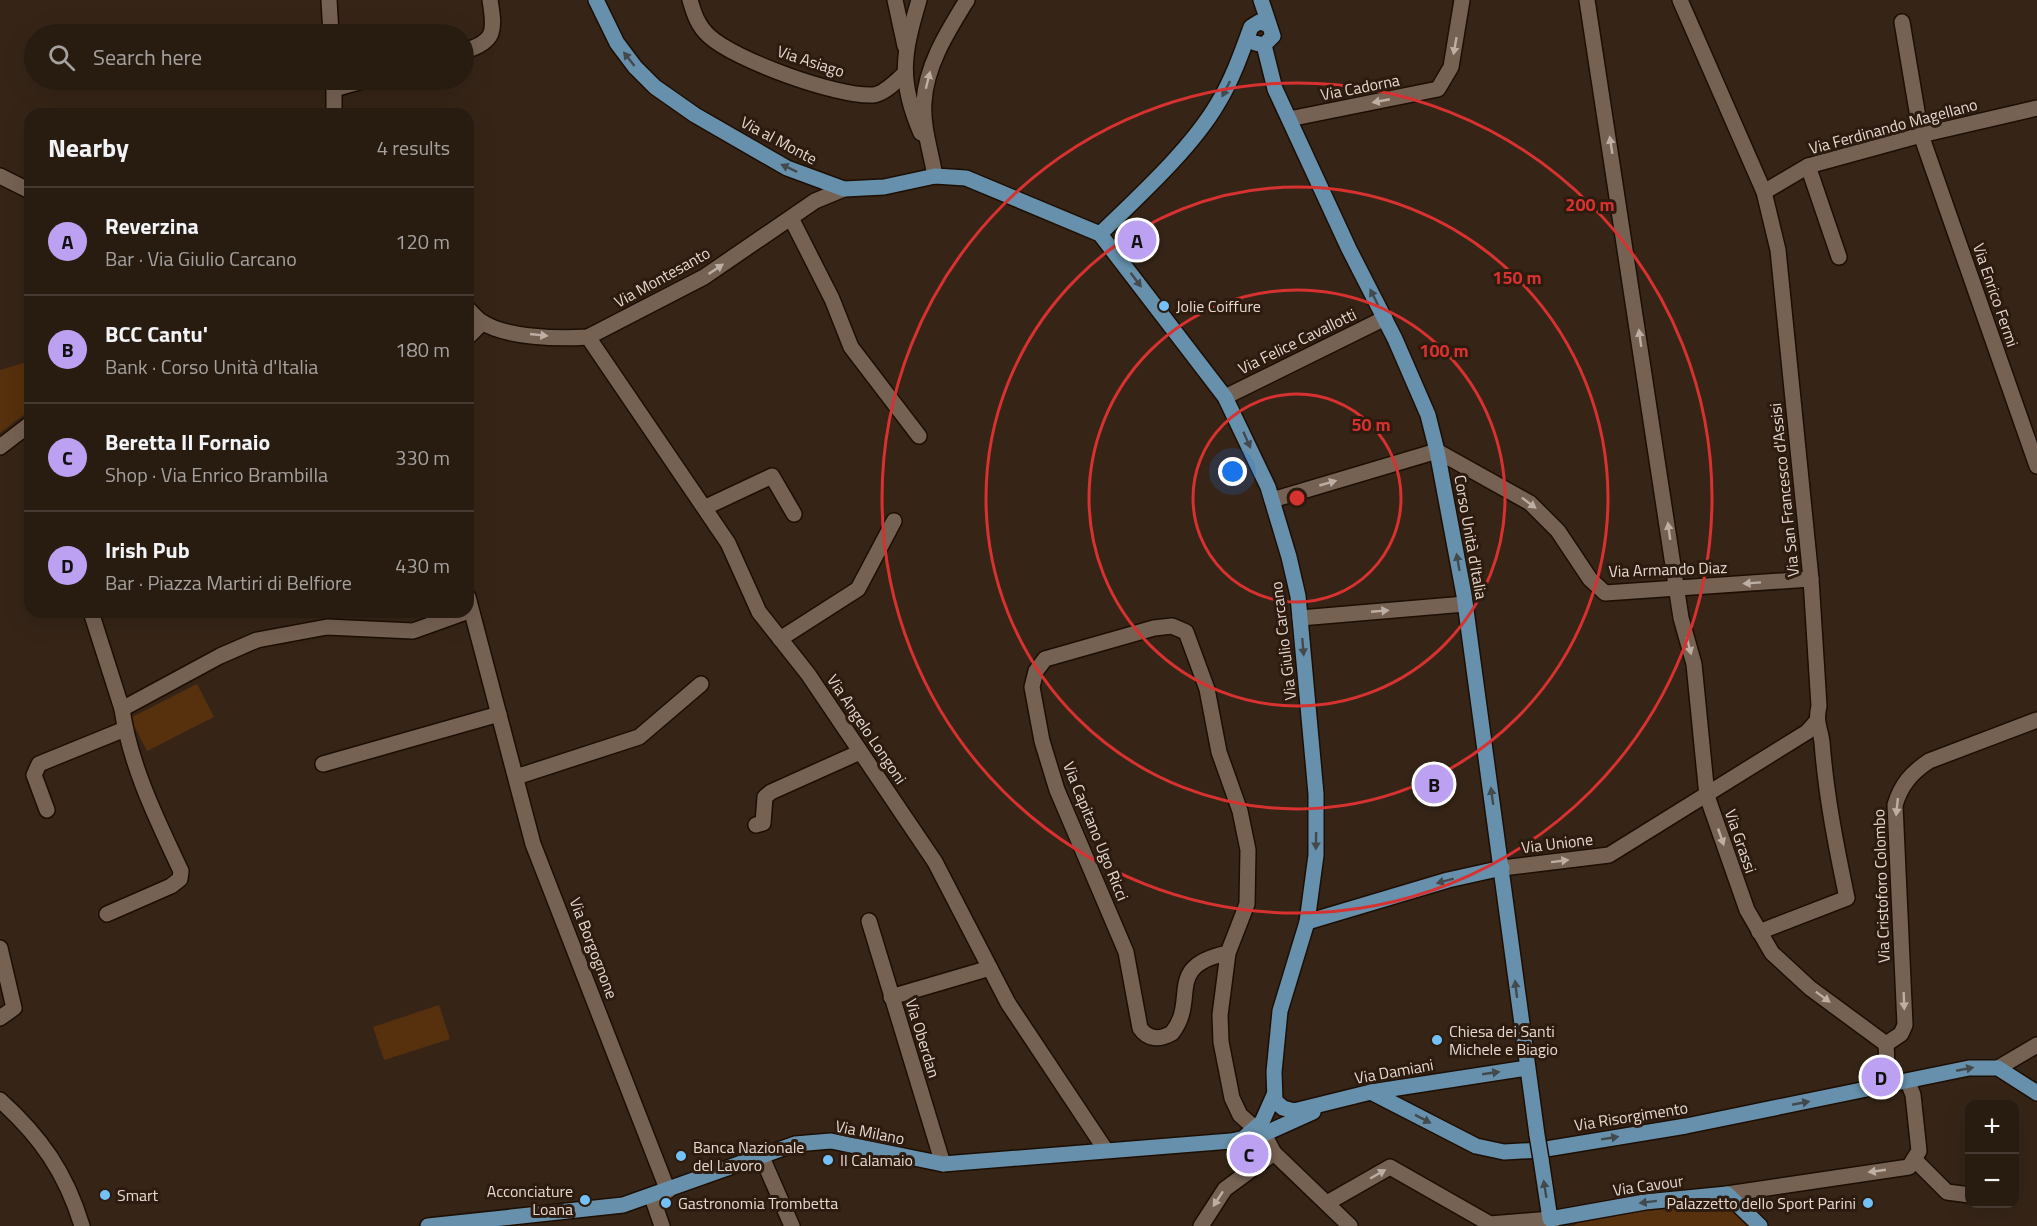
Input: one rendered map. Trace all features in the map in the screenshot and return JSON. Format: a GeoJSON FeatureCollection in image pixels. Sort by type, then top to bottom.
{"type":"FeatureCollection","features":[{"type":"Feature","properties":{"kind":"main road","name":"Via al Monte"},"geometry":{"type":"LineString","coordinates":[[596,0],[617,43],[635,67],[662,92],[694,115],[787,168],[844,189],[884,187],[935,176],[975,181],[1100,234]]}},
{"type":"Feature","properties":{"kind":"main road"},"geometry":{"type":"LineString","coordinates":[[1100,234],[1176,156],[1212,114],[1257,28],[1254,0]]}},
{"type":"Feature","properties":{"kind":"main road"},"geometry":{"type":"LineString","coordinates":[[1257,28],[1273,36],[1264,45],[1255,43],[1257,28],[1261,0]]}},
{"type":"Feature","properties":{"kind":"main road","name":"Corso Unità d'Italia"},"geometry":{"type":"LineString","coordinates":[[1264,45],[1275,89],[1349,249],[1385,318],[1428,415],[1437,451],[1465,604],[1527,1068],[1550,1222]]}},
{"type":"Feature","properties":{"kind":"main road","name":"Via Giulio Carcano"},"geometry":{"type":"LineString","coordinates":[[1100,234],[1225,397],[1238,418],[1272,500],[1289,557],[1300,618],[1316,794],[1316,855],[1307,922],[1280,1011],[1274,1095]]}},
{"type":"Feature","properties":{"kind":"main road","name":"Via Unione"},"geometry":{"type":"LineString","coordinates":[[1307,922],[1449,880],[1502,868]]}},
{"type":"Feature","properties":{"kind":"main road","name":"Via Damiani"},"geometry":{"type":"LineString","coordinates":[[1340,1099],[1371,1092],[1527,1068]]}},
{"type":"Feature","properties":{"kind":"main road","name":"Via Risorgimento"},"geometry":{"type":"LineString","coordinates":[[1371,1092],[1476,1146],[1504,1152],[1540,1150],[1686,1126],[1969,1068],[1998,1068]]}},
{"type":"Feature","properties":{"kind":"main road"},"geometry":{"type":"LineString","coordinates":[[1998,1068],[2037,1093]]}},
{"type":"Feature","properties":{"kind":"main road"},"geometry":{"type":"LineString","coordinates":[[1274,1095],[1275,1101],[1283,1108],[1294,1111],[1340,1099]]}},
{"type":"Feature","properties":{"kind":"main road"},"geometry":{"type":"LineString","coordinates":[[1255,1134],[1274,1095]]}},
{"type":"Feature","properties":{"kind":"main road","name":"Via Milano"},"geometry":{"type":"LineString","coordinates":[[428,1226],[623,1205],[652,1197],[795,1144],[831,1141],[943,1164],[1105,1149],[1194,1145],[1255,1134],[1340,1099]]}},
{"type":"Feature","properties":{"kind":"main road"},"geometry":{"type":"LineString","coordinates":[[1727,1194],[1760,1226]]}},
{"type":"Feature","properties":{"kind":"main road","name":"Via Cavour"},"geometry":{"type":"LineString","coordinates":[[1550,1222],[1645,1202],[1727,1194]]}},
{"type":"Feature","properties":{"kind":"street"},"geometry":{"type":"LineString","coordinates":[[328,0],[330,24]]}},
{"type":"Feature","properties":{"kind":"street"},"geometry":{"type":"LineString","coordinates":[[474,48],[479,47],[490,37],[494,26],[490,0]]}},
{"type":"Feature","properties":{"kind":"street","name":"Via Asiago"},"geometry":{"type":"LineString","coordinates":[[690,0],[697,23],[710,37],[737,53],[816,85],[839,91],[874,95],[887,89],[903,75]]}},
{"type":"Feature","properties":{"kind":"street"},"geometry":{"type":"LineString","coordinates":[[895,0],[905,46]]}},
{"type":"Feature","properties":{"kind":"street"},"geometry":{"type":"LineString","coordinates":[[919,0],[905,46],[903,75],[915,121],[931,158]]}},
{"type":"Feature","properties":{"kind":"street"},"geometry":{"type":"LineString","coordinates":[[935,176],[923,103],[928,76],[937,53],[967,0]]}},
{"type":"Feature","properties":{"kind":"street","name":"Via Cadorna"},"geometry":{"type":"LineString","coordinates":[[1289,119],[1438,89],[1451,67],[1462,0]]}},
{"type":"Feature","properties":{"kind":"street","name":"Via Grassi"},"geometry":{"type":"LineString","coordinates":[[1587,0],[1677,589],[1694,664],[1707,796],[1746,910],[1772,953],[1803,981],[1886,1044]]}},
{"type":"Feature","properties":{"kind":"street","name":"Via San Francesco d'Assisi"},"geometry":{"type":"LineString","coordinates":[[1680,0],[1764,192],[1778,250],[1811,579],[1819,706],[1816,722],[1821,735],[1826,794],[1847,898],[1760,932]]}},
{"type":"Feature","properties":{"kind":"street","name":"Via Enrico Fermi"},"geometry":{"type":"LineString","coordinates":[[1902,22],[1921,135],[2037,466]]}},
{"type":"Feature","properties":{"kind":"street"},"geometry":{"type":"LineString","coordinates":[[334,90],[334,108]]}},
{"type":"Feature","properties":{"kind":"street","name":"Via Ferdinando Magellano"},"geometry":{"type":"LineString","coordinates":[[1764,192],[1808,166],[1921,135],[2037,108]]}},
{"type":"Feature","properties":{"kind":"street"},"geometry":{"type":"LineString","coordinates":[[1808,166],[1839,257]]}},
{"type":"Feature","properties":{"kind":"street"},"geometry":{"type":"LineString","coordinates":[[0,176],[24,187]]}},
{"type":"Feature","properties":{"kind":"street"},"geometry":{"type":"LineString","coordinates":[[817,180],[823,191],[820,199]]}},
{"type":"Feature","properties":{"kind":"street","name":"Via Montesanto"},"geometry":{"type":"LineString","coordinates":[[482,322],[510,332],[568,339],[588,337],[704,277],[820,199],[844,189]]}},
{"type":"Feature","properties":{"kind":"street"},"geometry":{"type":"LineString","coordinates":[[790,218],[831,299],[851,347],[919,436]]}},
{"type":"Feature","properties":{"kind":"street"},"geometry":{"type":"LineString","coordinates":[[474,315],[482,322],[474,331]]}},
{"type":"Feature","properties":{"kind":"street","name":"Via Felice Cavallotti"},"geometry":{"type":"LineString","coordinates":[[1225,397],[1385,318]]}},
{"type":"Feature","properties":{"kind":"street","name":"Via Angelo Longoni"},"geometry":{"type":"LineString","coordinates":[[588,337],[687,485],[706,507],[728,543],[759,612],[808,674],[934,862],[1008,1003],[1105,1149]]}},
{"type":"Feature","properties":{"kind":"street"},"geometry":{"type":"LineString","coordinates":[[0,447],[24,429]]}},
{"type":"Feature","properties":{"kind":"street"},"geometry":{"type":"LineString","coordinates":[[1272,500],[1437,451]]}},
{"type":"Feature","properties":{"kind":"street","name":"Via Armando Diaz"},"geometry":{"type":"LineString","coordinates":[[1437,451],[1530,503],[1558,531],[1590,579],[1605,593],[1811,579]]}},
{"type":"Feature","properties":{"kind":"street"},"geometry":{"type":"LineString","coordinates":[[706,507],[772,476],[794,514]]}},
{"type":"Feature","properties":{"kind":"street"},"geometry":{"type":"LineString","coordinates":[[780,639],[858,589],[894,521]]}},
{"type":"Feature","properties":{"kind":"street"},"geometry":{"type":"LineString","coordinates":[[1300,618],[1465,604]]}},
{"type":"Feature","properties":{"kind":"street"},"geometry":{"type":"LineString","coordinates":[[93,618],[122,709],[124,729],[162,830],[181,871],[180,879],[171,886],[107,914]]}},
{"type":"Feature","properties":{"kind":"street"},"geometry":{"type":"LineString","coordinates":[[122,709],[220,656],[257,640],[327,627],[413,631],[444,618]]}},
{"type":"Feature","properties":{"kind":"street","name":"Via Borgognone"},"geometry":{"type":"LineString","coordinates":[[471,618],[533,844],[668,1191]]}},
{"type":"Feature","properties":{"kind":"street","name":"Via Capitano Ugo Ricci"},"geometry":{"type":"LineString","coordinates":[[1228,953],[1206,957],[1196,965],[1187,980],[1182,995],[1182,1016],[1172,1033],[1156,1038],[1144,1034],[1140,1028],[1126,952],[1057,790],[1042,741],[1032,687],[1036,671],[1045,659],[1154,628],[1172,626],[1186,632],[1208,689],[1219,752],[1240,811],[1248,850],[1247,904],[1228,953],[1220,1015],[1221,1042],[1232,1098],[1240,1115],[1255,1134],[1350,1226]]}},
{"type":"Feature","properties":{"kind":"street"},"geometry":{"type":"LineString","coordinates":[[516,777],[639,737],[701,684]]}},
{"type":"Feature","properties":{"kind":"street"},"geometry":{"type":"LineString","coordinates":[[323,764],[499,714]]}},
{"type":"Feature","properties":{"kind":"street","name":"Via Cristoforo Colombo"},"geometry":{"type":"LineString","coordinates":[[1886,1044],[1904,1030],[1895,805],[1906,780],[1929,761],[2037,720]]}},
{"type":"Feature","properties":{"kind":"street","name":"Via Unione"},"geometry":{"type":"LineString","coordinates":[[1502,868],[1610,855],[1807,732],[1816,722]]}},
{"type":"Feature","properties":{"kind":"street"},"geometry":{"type":"LineString","coordinates":[[47,810],[34,775],[39,764],[124,729]]}},
{"type":"Feature","properties":{"kind":"street"},"geometry":{"type":"LineString","coordinates":[[756,825],[763,823],[765,797],[771,792],[860,752]]}},
{"type":"Feature","properties":{"kind":"street","name":"Via Oberdan"},"geometry":{"type":"LineString","coordinates":[[869,921],[943,1164]]}},
{"type":"Feature","properties":{"kind":"street"},"geometry":{"type":"LineString","coordinates":[[0,948],[14,1008],[0,1018]]}},
{"type":"Feature","properties":{"kind":"street"},"geometry":{"type":"LineString","coordinates":[[891,997],[990,968]]}},
{"type":"Feature","properties":{"kind":"street"},"geometry":{"type":"LineString","coordinates":[[1886,1044],[1888,1086]]}},
{"type":"Feature","properties":{"kind":"street"},"geometry":{"type":"LineString","coordinates":[[1998,1068],[2037,1045]]}},
{"type":"Feature","properties":{"kind":"street"},"geometry":{"type":"LineString","coordinates":[[1908,1082],[1917,1121],[1919,1151],[1914,1159],[1947,1192],[1965,1194]]}},
{"type":"Feature","properties":{"kind":"street"},"geometry":{"type":"LineString","coordinates":[[0,1100],[21,1119],[59,1166],[82,1226]]}},
{"type":"Feature","properties":{"kind":"street"},"geometry":{"type":"LineString","coordinates":[[1201,1226],[1225,1188],[1274,1153]]}},
{"type":"Feature","properties":{"kind":"street"},"geometry":{"type":"LineString","coordinates":[[761,1155],[792,1226]]}},
{"type":"Feature","properties":{"kind":"street","name":"Via Cavour"},"geometry":{"type":"LineString","coordinates":[[1727,1194],[1909,1167],[1914,1159]]}},
{"type":"Feature","properties":{"kind":"street","name":"Via Cavour"},"geometry":{"type":"LineString","coordinates":[[1327,1203],[1390,1167],[1490,1224],[1550,1222]]}},
{"type":"Feature","properties":{"kind":"street"},"geometry":{"type":"LineString","coordinates":[[652,1197],[662,1226]]}},
{"type":"Feature","properties":{"kind":"shaded area"},"geometry":{"type":"Polygon","coordinates":[[[24,363],[24,415],[0,433],[0,370],[24,363]]]}},
{"type":"Feature","properties":{"kind":"shaded area"},"geometry":{"type":"Polygon","coordinates":[[[197,684],[214,717],[147,751],[130,718],[197,684]]]}},
{"type":"Feature","properties":{"kind":"shaded area"},"geometry":{"type":"Polygon","coordinates":[[[439,1005],[450,1039],[384,1060],[373,1027],[439,1005]]]}},
{"type":"Feature","properties":{"kind":"shaded area"},"geometry":{"type":"Polygon","coordinates":[[[1725,1199],[1750,1226],[1574,1226],[1579,1221],[1725,1199]]]}},
{"type":"Feature","properties":{"kind":"place","name":"Reverzina"},"geometry":{"type":"Point","coordinates":[1137,240]}},
{"type":"Feature","properties":{"kind":"place","name":"Jolie Coiffure"},"geometry":{"type":"Point","coordinates":[1164,306]}},
{"type":"Feature","properties":{"kind":"place","name":"BCC Cantu'"},"geometry":{"type":"Point","coordinates":[1434,784]}},
{"type":"Feature","properties":{"kind":"place","name":"Chiesa dei Santi Michele e Biagio"},"geometry":{"type":"Point","coordinates":[1437,1040]}},
{"type":"Feature","properties":{"kind":"place","name":"Irish Pub"},"geometry":{"type":"Point","coordinates":[1881,1077]}},
{"type":"Feature","properties":{"kind":"place","name":"Beretta Il Fornaio"},"geometry":{"type":"Point","coordinates":[1249,1154]}},
{"type":"Feature","properties":{"kind":"place","name":"Banca Nazionale del Lavoro"},"geometry":{"type":"Point","coordinates":[681,1156]}},
{"type":"Feature","properties":{"kind":"place","name":"Il Calamaio"},"geometry":{"type":"Point","coordinates":[828,1160]}},
{"type":"Feature","properties":{"kind":"place","name":"Smart"},"geometry":{"type":"Point","coordinates":[105,1195]}},
{"type":"Feature","properties":{"kind":"place","name":"Acconciature Loana"},"geometry":{"type":"Point","coordinates":[585,1200]}},
{"type":"Feature","properties":{"kind":"place","name":"Gastronomia Trombetta"},"geometry":{"type":"Point","coordinates":[666,1203]}},
{"type":"Feature","properties":{"kind":"place","name":"Palazzetto dello Sport Parini"},"geometry":{"type":"Point","coordinates":[1868,1203]}}]}
